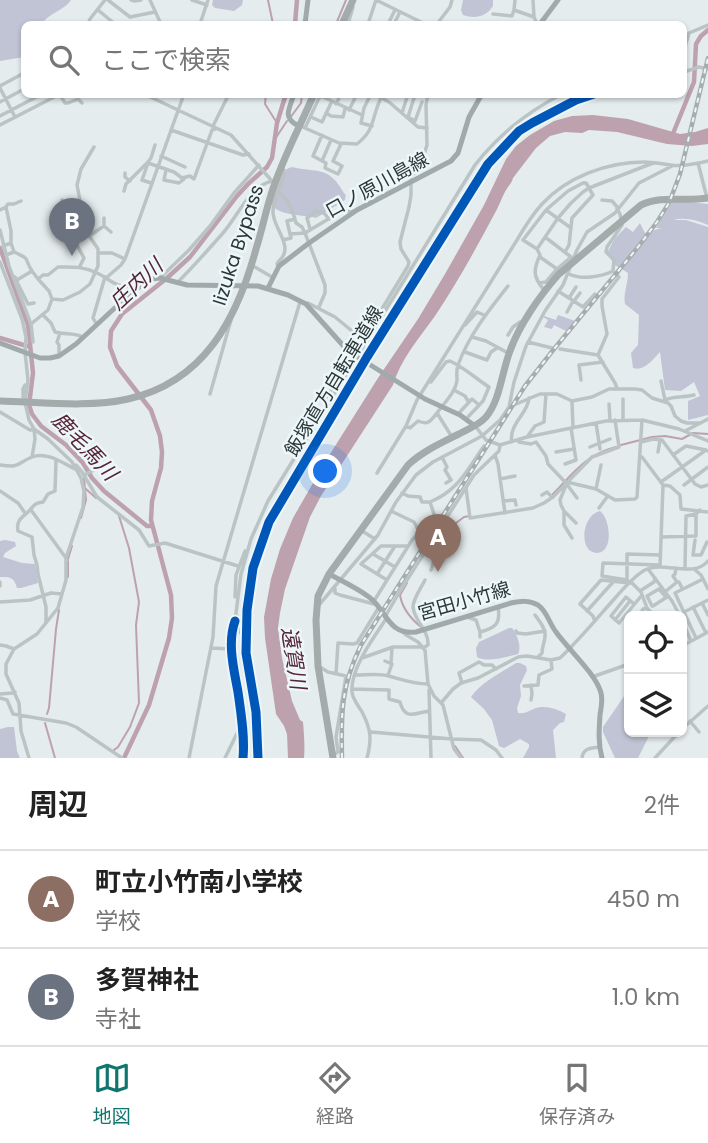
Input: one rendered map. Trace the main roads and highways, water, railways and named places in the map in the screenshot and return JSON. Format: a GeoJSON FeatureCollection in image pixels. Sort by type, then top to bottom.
{"type":"FeatureCollection","features":[{"type":"Feature","properties":{"kind":"highway"},"geometry":{"type":"LineString","coordinates":[[346,21],[354,2]]}},
{"type":"Feature","properties":{"kind":"highway"},"geometry":{"type":"LineString","coordinates":[[0,400],[93,401],[132,397],[172,379],[194,362],[221,330],[236,302],[272,179],[315,98]]}},
{"type":"Feature","properties":{"kind":"highway","name":"Iizuka Bypass"},"geometry":{"type":"LineString","coordinates":[[146,392],[170,383],[194,366],[215,344],[230,318],[251,265],[272,179],[283,164],[301,126]]}},
{"type":"Feature","properties":{"kind":"highway"},"geometry":{"type":"LineString","coordinates":[[333,757],[318,666],[316,614],[320,590],[330,574],[408,465],[422,453],[475,426],[486,417],[491,410],[509,353],[510,335],[572,259],[648,202],[665,199],[708,199]]}},
{"type":"Feature","properties":{"kind":"main road"},"geometry":{"type":"LineString","coordinates":[[305,21],[308,0]]}},
{"type":"Feature","properties":{"kind":"main road"},"geometry":{"type":"LineString","coordinates":[[541,21],[558,0]]}},
{"type":"Feature","properties":{"kind":"main road"},"geometry":{"type":"LineString","coordinates":[[293,98],[289,120],[301,126]]}},
{"type":"Feature","properties":{"kind":"main road","name":"口ノ原川島線"},"geometry":{"type":"LineString","coordinates":[[268,288],[279,266],[309,243],[355,211],[446,165],[454,158],[459,151],[469,117],[480,98]]}},
{"type":"Feature","properties":{"kind":"main road"},"geometry":{"type":"LineString","coordinates":[[0,342],[26,349],[37,357],[60,356],[148,280],[160,278],[176,283],[268,288],[303,302],[338,342],[357,357],[475,426]]}},
{"type":"Feature","properties":{"kind":"main road","name":"宮田小竹線"},"geometry":{"type":"LineString","coordinates":[[330,574],[368,596],[385,618],[402,631],[424,629],[521,601],[536,604],[544,610],[554,629],[592,677],[602,695],[599,747],[602,758]]}},
{"type":"Feature","properties":{"kind":"waterway"},"geometry":{"type":"LineString","coordinates":[[268,0],[272,21]]}},
{"type":"Feature","properties":{"kind":"waterway","name":"庄内川"},"geometry":{"type":"LineString","coordinates":[[295,21],[297,0]]}},
{"type":"Feature","properties":{"kind":"waterway"},"geometry":{"type":"LineString","coordinates":[[337,21],[346,0]]}},
{"type":"Feature","properties":{"kind":"waterway"},"geometry":{"type":"LineString","coordinates":[[672,136],[694,82],[696,44],[708,30]]}},
{"type":"Feature","properties":{"kind":"waterway"},"geometry":{"type":"LineString","coordinates":[[266,98],[265,104],[277,123]]}},
{"type":"Feature","properties":{"kind":"waterway","name":"庄内川"},"geometry":{"type":"LineString","coordinates":[[124,758],[149,705],[169,638],[172,618],[171,595],[151,520],[152,501],[161,468],[160,436],[151,410],[117,366],[110,347],[111,331],[122,314],[190,257],[237,196],[267,167],[272,158],[277,123],[285,98]]}},
{"type":"Feature","properties":{"kind":"waterway"},"geometry":{"type":"LineString","coordinates":[[290,118],[302,98]]}},
{"type":"Feature","properties":{"kind":"waterway"},"geometry":{"type":"LineString","coordinates":[[275,139],[287,121]]}},
{"type":"Feature","properties":{"kind":"waterway","name":"鹿毛馬川"},"geometry":{"type":"LineString","coordinates":[[0,248],[28,325],[33,373],[29,405],[32,414],[41,426],[66,445],[83,463],[104,491],[147,526],[152,526]]}},
{"type":"Feature","properties":{"kind":"waterway"},"geometry":{"type":"LineString","coordinates":[[0,338],[27,346]]}},
{"type":"Feature","properties":{"kind":"waterway"},"geometry":{"type":"LineString","coordinates":[[621,445],[652,437],[682,439],[693,433],[708,434]]}},
{"type":"Feature","properties":{"kind":"waterway"},"geometry":{"type":"LineString","coordinates":[[552,495],[588,460],[616,447]]}},
{"type":"Feature","properties":{"kind":"waterway"},"geometry":{"type":"LineString","coordinates":[[81,518],[86,500],[84,478]]}},
{"type":"Feature","properties":{"kind":"waterway"},"geometry":{"type":"LineString","coordinates":[[86,489],[96,498]]}},
{"type":"Feature","properties":{"kind":"waterway"},"geometry":{"type":"LineString","coordinates":[[114,750],[130,727],[139,703],[136,625],[139,602],[129,548],[119,516]]}},
{"type":"Feature","properties":{"kind":"waterway"},"geometry":{"type":"LineString","coordinates":[[433,543],[464,517],[470,516]]}},
{"type":"Feature","properties":{"kind":"waterway"},"geometry":{"type":"LineString","coordinates":[[68,559],[72,546]]}},
{"type":"Feature","properties":{"kind":"waterway"},"geometry":{"type":"LineString","coordinates":[[68,561],[68,577]]}},
{"type":"Feature","properties":{"kind":"waterway"},"geometry":{"type":"LineString","coordinates":[[407,583],[400,595],[401,600],[407,612],[421,627]]}},
{"type":"Feature","properties":{"kind":"waterway"},"geometry":{"type":"LineString","coordinates":[[47,714],[59,610]]}},
{"type":"Feature","properties":{"kind":"waterway"},"geometry":{"type":"LineString","coordinates":[[45,723],[55,758]]}},
{"type":"Feature","properties":{"kind":"waterway"},"geometry":{"type":"LineString","coordinates":[[455,746],[463,758]]}},
{"type":"Feature","properties":{"kind":"railway"},"geometry":{"type":"LineString","coordinates":[[342,758],[346,687],[361,645],[525,386],[638,247],[669,203],[680,174],[708,58]]}},
{"type":"Feature","properties":{"kind":"place","name":"多賀神社"},"geometry":{"type":"Point","coordinates":[72,256]}},
{"type":"Feature","properties":{"kind":"place","name":"町立小竹南小学校"},"geometry":{"type":"Point","coordinates":[438,572]}},
{"type":"Feature","properties":{"kind":"water label","name":"遠賀川"},"geometry":{"type":"Point","coordinates":[294,658]}}]}
